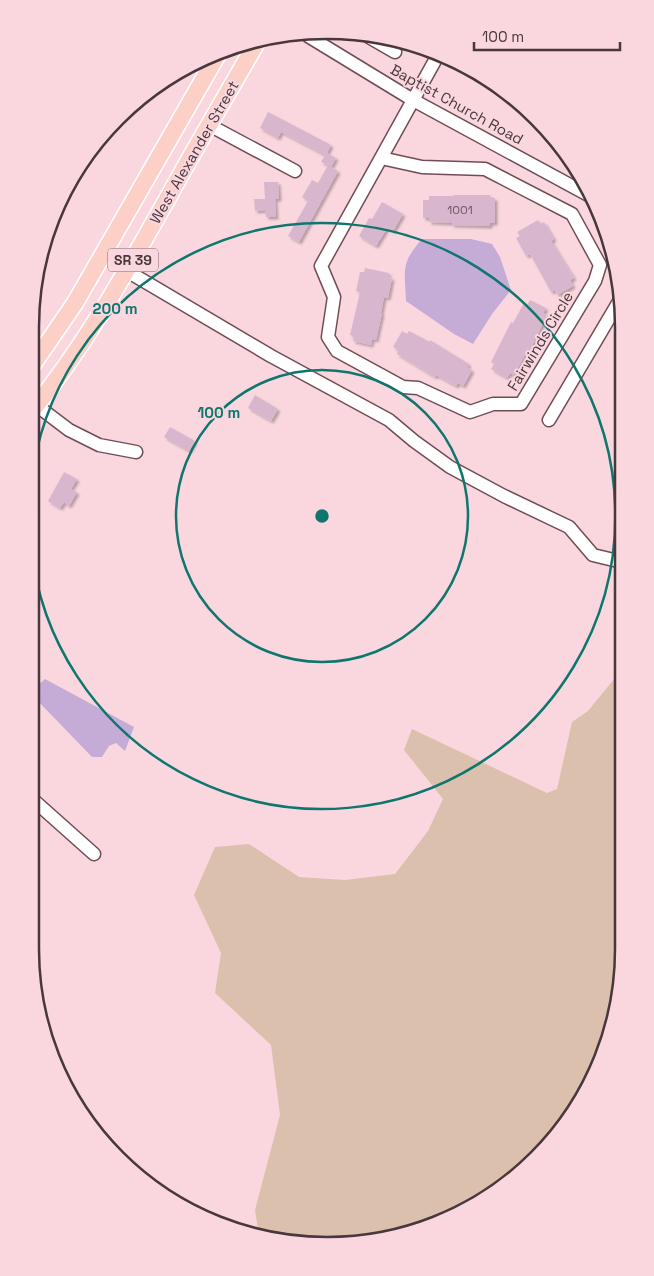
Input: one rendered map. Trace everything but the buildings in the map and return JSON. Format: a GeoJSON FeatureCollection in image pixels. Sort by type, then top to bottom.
{"type":"FeatureCollection","features":[{"type":"Feature","properties":{"kind":"main road","name":"West Alexander Street"},"geometry":{"type":"LineString","coordinates":[[39,400],[84,340],[127,271],[253,49]]}},
{"type":"Feature","properties":{"kind":"main road","name":"West Alexander Street"},"geometry":{"type":"LineString","coordinates":[[39,355],[75,303],[213,63]]}},
{"type":"Feature","properties":{"kind":"street","name":"Baptist Church Road"},"geometry":{"type":"LineString","coordinates":[[313,39],[413,100],[581,191]]}},
{"type":"Feature","properties":{"kind":"street"},"geometry":{"type":"LineString","coordinates":[[380,44],[395,52]]}},
{"type":"Feature","properties":{"kind":"street","name":"Fairwinds Circle"},"geometry":{"type":"LineString","coordinates":[[381,158],[422,167],[485,169],[572,214],[600,265],[595,281],[521,404],[493,404],[470,412],[418,388],[403,387],[337,350],[328,337],[334,297],[320,266],[435,60]]}},
{"type":"Feature","properties":{"kind":"street"},"geometry":{"type":"LineString","coordinates":[[209,125],[294,171]]}},
{"type":"Feature","properties":{"kind":"street"},"geometry":{"type":"LineString","coordinates":[[127,271],[271,356],[389,420],[450,467],[504,496],[569,527],[593,555],[615,560]]}},
{"type":"Feature","properties":{"kind":"street"},"geometry":{"type":"LineString","coordinates":[[549,420],[615,310]]}},
{"type":"Feature","properties":{"kind":"street"},"geometry":{"type":"LineString","coordinates":[[39,412],[99,445],[136,452]]}},
{"type":"Feature","properties":{"kind":"street"},"geometry":{"type":"LineString","coordinates":[[39,805],[94,854]]}},
{"type":"Feature","properties":{"kind":"shaded area"},"geometry":{"type":"Polygon","coordinates":[[[422,239],[471,239],[492,244],[500,257],[511,290],[492,314],[473,344],[454,334],[406,301],[405,268],[410,255],[422,239]]]}},
{"type":"Feature","properties":{"kind":"shaded area"},"geometry":{"type":"Polygon","coordinates":[[[615,678],[615,968],[613,987],[600,1042],[586,1076],[567,1109],[531,1153],[502,1178],[471,1199],[420,1222],[383,1232],[346,1237],[308,1237],[258,1229],[255,1210],[280,1115],[271,1045],[215,993],[221,953],[194,895],[215,847],[249,844],[299,877],[345,880],[395,874],[428,831],[443,799],[404,750],[412,729],[547,793],[557,789],[572,722],[588,711],[615,678]]]}},
{"type":"Feature","properties":{"kind":"shaded area"},"geometry":{"type":"Polygon","coordinates":[[[45,679],[134,727],[125,751],[116,743],[109,746],[102,757],[92,757],[39,702],[39,684],[45,679]]]}}]}
